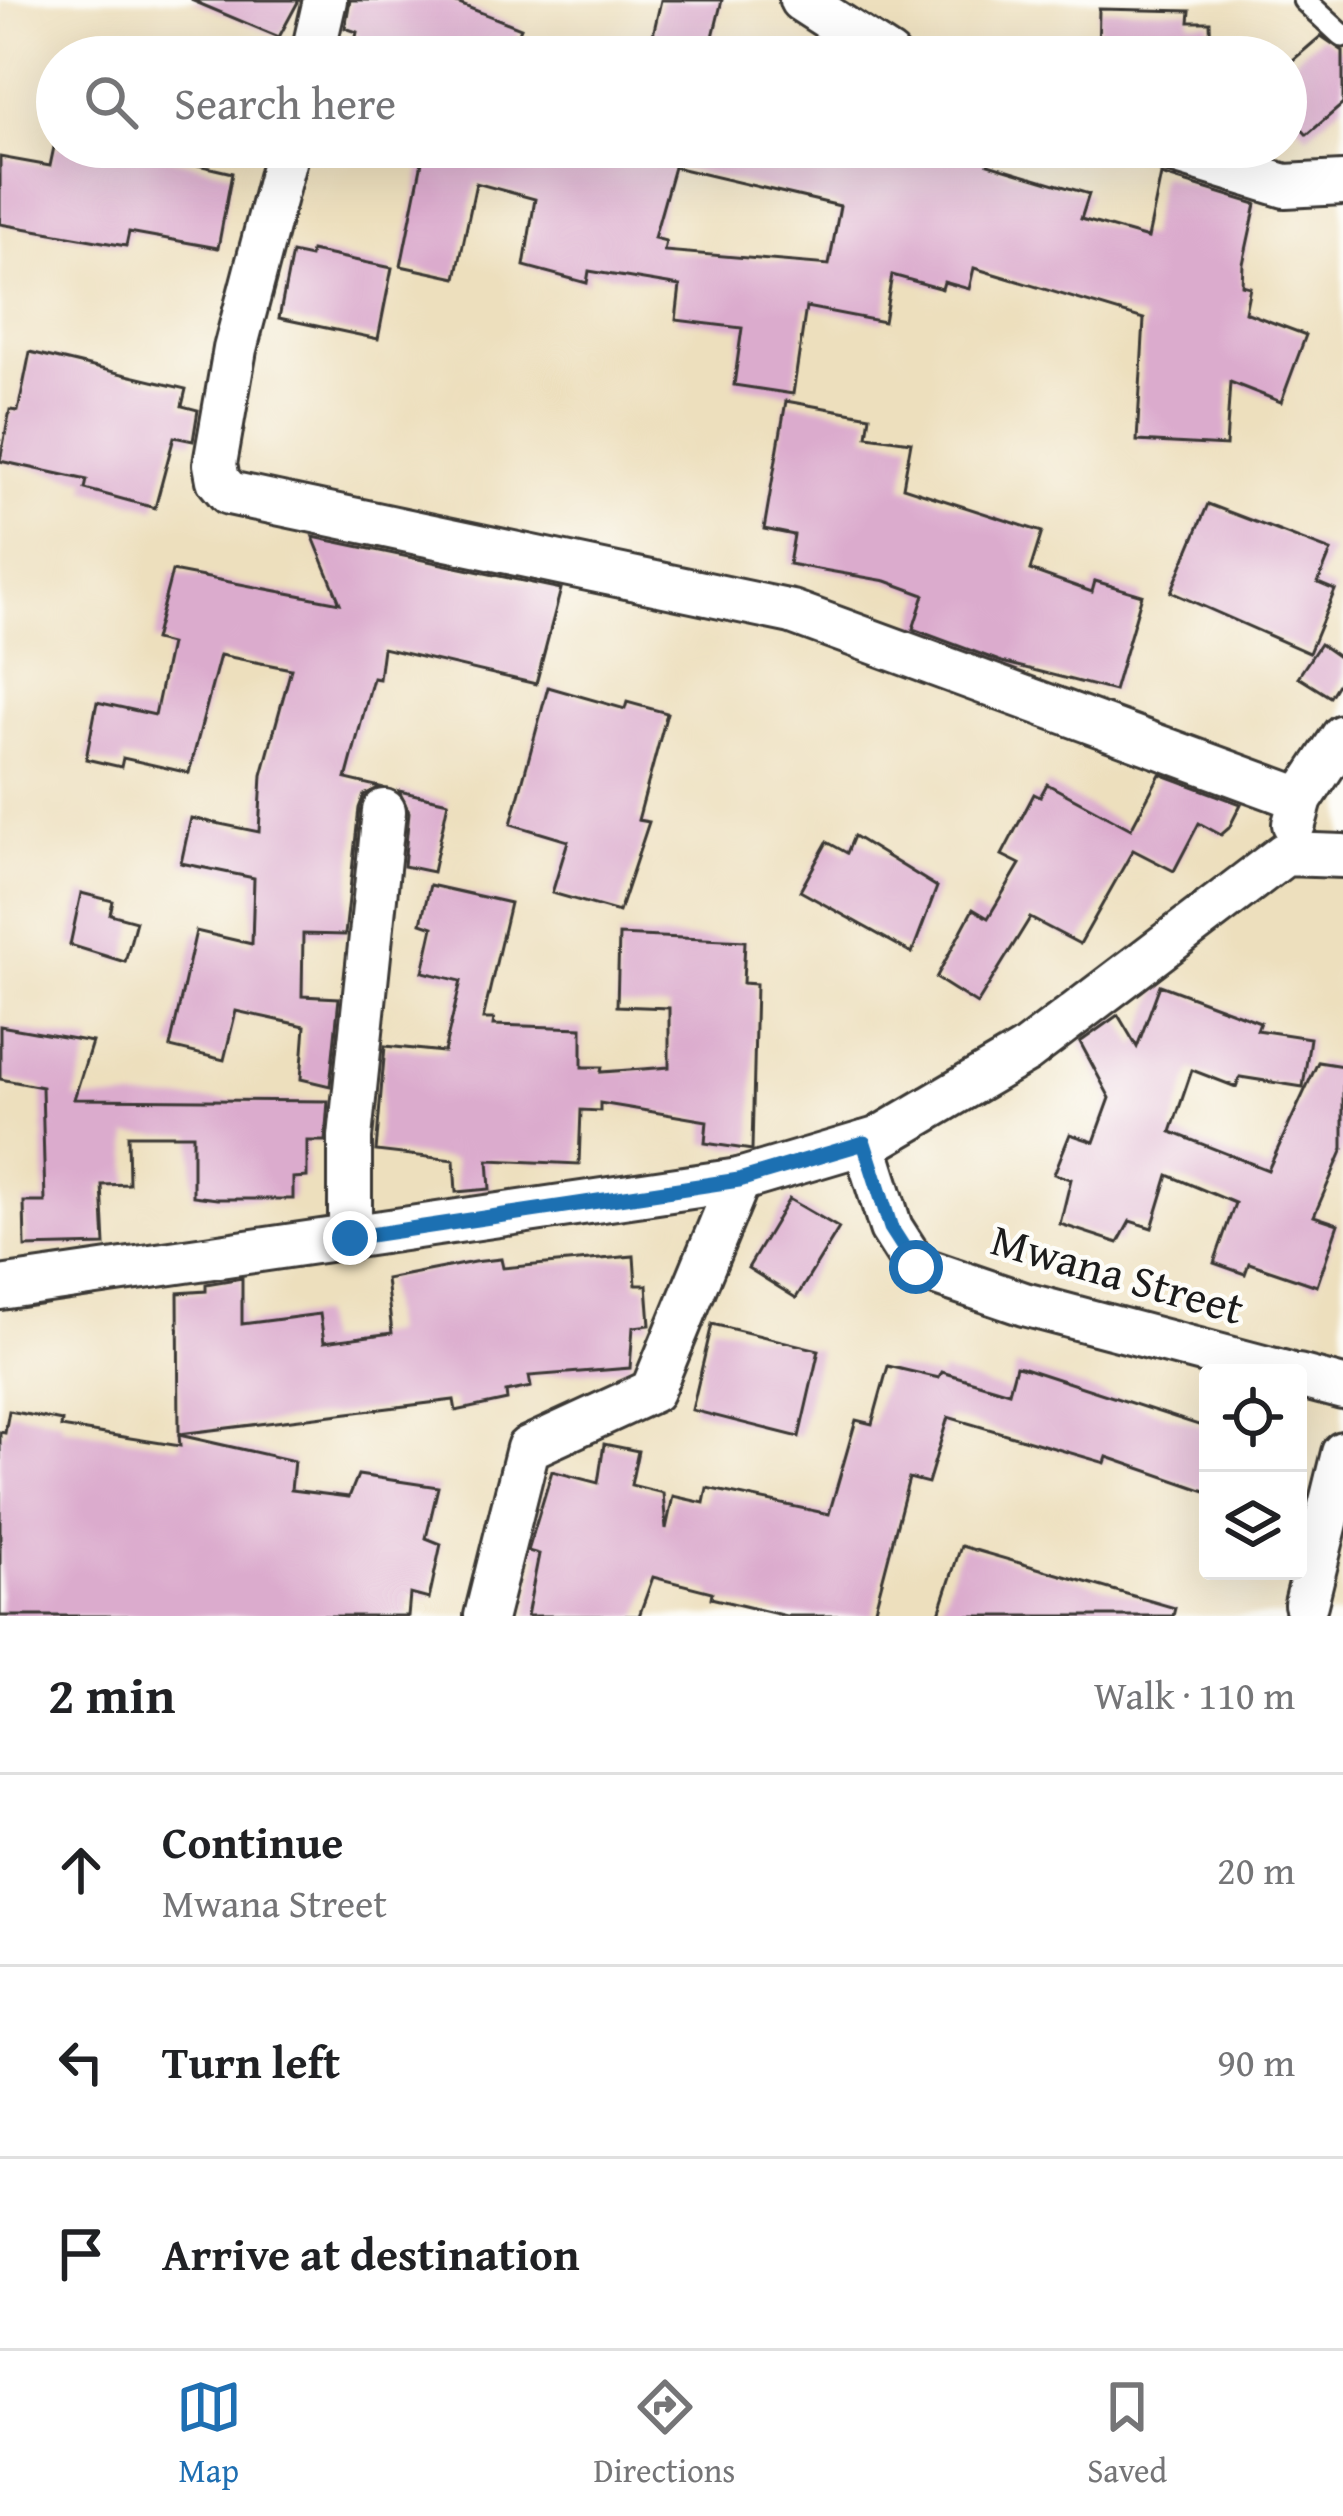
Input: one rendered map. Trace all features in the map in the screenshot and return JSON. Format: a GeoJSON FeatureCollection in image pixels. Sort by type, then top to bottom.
{"type":"FeatureCollection","features":[{"type":"Feature","properties":{"kind":"street"},"geometry":{"type":"LineString","coordinates":[[317,36],[326,0]]}},
{"type":"Feature","properties":{"kind":"street"},"geometry":{"type":"LineString","coordinates":[[801,0],[857,36]]}},
{"type":"Feature","properties":{"kind":"street"},"geometry":{"type":"LineString","coordinates":[[282,168],[235,349],[215,464],[218,480],[229,493],[792,613],[1301,799]]}},
{"type":"Feature","properties":{"kind":"street"},"geometry":{"type":"LineString","coordinates":[[1226,168],[1285,186],[1343,183]]}},
{"type":"Feature","properties":{"kind":"street"},"geometry":{"type":"LineString","coordinates":[[0,1288],[739,1180],[864,1143],[1025,1052],[1286,854],[1301,799],[1343,736]]}},
{"type":"Feature","properties":{"kind":"street"},"geometry":{"type":"LineString","coordinates":[[350,1238],[350,1137],[384,811]]}},
{"type":"Feature","properties":{"kind":"street"},"geometry":{"type":"LineString","coordinates":[[1286,854],[1343,856]]}},
{"type":"Feature","properties":{"kind":"street","name":"Mwana Street"},"geometry":{"type":"LineString","coordinates":[[864,1143],[891,1228],[916,1267],[1024,1304],[1252,1364]]}},
{"type":"Feature","properties":{"kind":"street"},"geometry":{"type":"LineString","coordinates":[[486,1616],[528,1448],[652,1391],[739,1180]]}},
{"type":"Feature","properties":{"kind":"street"},"geometry":{"type":"LineString","coordinates":[[1307,1378],[1343,1388]]}},
{"type":"Feature","properties":{"kind":"street"},"geometry":{"type":"LineString","coordinates":[[1306,1604],[1343,1453]]}},
{"type":"Feature","properties":{"kind":"lane"},"geometry":{"type":"LineString","coordinates":[[1304,0],[1343,36]]}},
{"type":"Feature","properties":{"kind":"building"},"geometry":{"type":"Polygon","coordinates":[[[191,0],[299,0],[277,36],[191,0]]]}},
{"type":"Feature","properties":{"kind":"building"},"geometry":{"type":"Polygon","coordinates":[[[350,0],[449,0],[521,28],[518,36],[356,36],[357,32],[345,28],[350,0]]]}},
{"type":"Feature","properties":{"kind":"building"},"geometry":{"type":"Polygon","coordinates":[[[661,0],[722,0],[713,36],[653,35],[661,0]]]}},
{"type":"Feature","properties":{"kind":"building"},"geometry":{"type":"Polygon","coordinates":[[[1099,9],[1190,11],[1189,22],[1210,22],[1210,36],[1098,36],[1099,9]]]}},
{"type":"Feature","properties":{"kind":"building"},"geometry":{"type":"Polygon","coordinates":[[[1321,36],[1343,51],[1343,104],[1307,135],[1307,48],[1321,36]]]}},
{"type":"Feature","properties":{"kind":"building"},"geometry":{"type":"Polygon","coordinates":[[[0,157],[36,163],[36,168],[211,168],[232,173],[218,248],[129,232],[126,246],[0,224],[0,157]]]}},
{"type":"Feature","properties":{"kind":"building"},"geometry":{"type":"Polygon","coordinates":[[[421,168],[674,168],[654,238],[666,241],[664,251],[829,265],[840,206],[678,168],[1001,168],[1089,194],[1081,219],[1148,238],[1161,175],[1256,204],[1243,264],[1242,285],[1250,287],[1245,312],[1306,335],[1281,402],[1230,382],[1226,446],[1137,441],[1144,319],[974,268],[969,289],[944,282],[942,289],[892,275],[884,322],[806,307],[793,394],[734,385],[742,328],[676,320],[680,286],[589,271],[587,283],[524,266],[535,199],[476,183],[456,278],[401,266],[421,168]]]}},
{"type":"Feature","properties":{"kind":"building"},"geometry":{"type":"Polygon","coordinates":[[[311,251],[392,268],[378,339],[279,318],[292,253],[310,257],[311,251]]]}},
{"type":"Feature","properties":{"kind":"building"},"geometry":{"type":"Polygon","coordinates":[[[30,352],[186,389],[182,406],[198,410],[193,441],[174,437],[155,508],[85,489],[87,480],[0,461],[10,410],[18,411],[30,352]]]}},
{"type":"Feature","properties":{"kind":"building"},"geometry":{"type":"Polygon","coordinates":[[[786,401],[870,416],[867,436],[911,442],[903,487],[1042,532],[1030,570],[1092,592],[1095,581],[1142,595],[1114,691],[1002,662],[913,629],[924,595],[886,581],[789,564],[794,535],[764,529],[786,401]]]}},
{"type":"Feature","properties":{"kind":"building"},"geometry":{"type":"Polygon","coordinates":[[[1208,504],[1331,551],[1318,583],[1335,590],[1309,653],[1171,592],[1208,504]]]}},
{"type":"Feature","properties":{"kind":"building"},"geometry":{"type":"Polygon","coordinates":[[[313,537],[561,589],[536,684],[383,648],[379,679],[373,678],[346,779],[380,787],[364,795],[359,808],[345,935],[303,934],[302,996],[339,998],[330,1086],[301,1079],[305,1026],[236,1011],[224,1060],[170,1047],[196,931],[252,944],[254,878],[181,863],[191,818],[259,832],[262,775],[291,669],[220,655],[189,773],[123,758],[121,767],[86,759],[97,702],[155,715],[170,644],[154,640],[172,571],[340,603],[313,537]]]}},
{"type":"Feature","properties":{"kind":"building"},"geometry":{"type":"Polygon","coordinates":[[[1320,644],[1343,660],[1343,676],[1330,697],[1298,677],[1320,644]]]}},
{"type":"Feature","properties":{"kind":"building"},"geometry":{"type":"Polygon","coordinates":[[[548,687],[625,709],[627,702],[667,713],[638,820],[649,822],[619,912],[552,893],[568,841],[511,824],[548,687]]]}},
{"type":"Feature","properties":{"kind":"building"},"geometry":{"type":"Polygon","coordinates":[[[1160,774],[1241,804],[1229,828],[1221,835],[1199,823],[1174,871],[1133,850],[1080,944],[1030,918],[977,1004],[936,978],[973,909],[988,918],[1020,864],[1002,855],[1034,794],[1040,797],[1047,784],[1131,829],[1160,774]]]}},
{"type":"Feature","properties":{"kind":"building"},"geometry":{"type":"Polygon","coordinates":[[[399,791],[448,802],[433,872],[404,866],[409,812],[399,791]]]}},
{"type":"Feature","properties":{"kind":"building"},"geometry":{"type":"Polygon","coordinates":[[[854,836],[937,887],[912,953],[800,891],[827,842],[847,853],[854,836]]]}},
{"type":"Feature","properties":{"kind":"building"},"geometry":{"type":"Polygon","coordinates":[[[430,885],[510,903],[483,1019],[494,1019],[493,1025],[582,1028],[582,1067],[602,1067],[601,1072],[669,1067],[669,1008],[617,1006],[619,935],[745,941],[743,983],[756,984],[752,1150],[705,1143],[707,1121],[600,1103],[600,1111],[581,1110],[579,1164],[488,1160],[490,1189],[456,1192],[454,1160],[376,1151],[385,1046],[444,1052],[461,981],[423,972],[433,927],[421,923],[430,885]]]}},
{"type":"Feature","properties":{"kind":"building"},"geometry":{"type":"Polygon","coordinates":[[[81,893],[113,901],[110,914],[136,921],[125,962],[70,945],[81,893]]]}},
{"type":"Feature","properties":{"kind":"building"},"geometry":{"type":"Polygon","coordinates":[[[1160,985],[1260,1022],[1257,1030],[1310,1038],[1303,1087],[1240,1077],[1236,1087],[1192,1070],[1171,1132],[1268,1170],[1318,1062],[1343,1066],[1343,1149],[1314,1216],[1338,1224],[1317,1286],[1249,1263],[1245,1274],[1214,1263],[1235,1203],[1168,1175],[1152,1228],[1130,1221],[1118,1243],[1060,1224],[1071,1179],[1054,1174],[1070,1134],[1094,1142],[1110,1098],[1080,1042],[1118,1015],[1137,1047],[1160,985]]]}},
{"type":"Feature","properties":{"kind":"building"},"geometry":{"type":"Polygon","coordinates":[[[0,1026],[92,1042],[74,1099],[328,1101],[325,1141],[307,1141],[307,1177],[293,1178],[293,1199],[217,1199],[193,1196],[193,1135],[128,1135],[129,1184],[102,1185],[105,1245],[25,1247],[24,1202],[45,1202],[42,1087],[0,1079],[0,1026]]]}},
{"type":"Feature","properties":{"kind":"building"},"geometry":{"type":"Polygon","coordinates":[[[789,1199],[839,1228],[796,1298],[748,1268],[789,1199]]]}},
{"type":"Feature","properties":{"kind":"building"},"geometry":{"type":"Polygon","coordinates":[[[634,1256],[636,1285],[647,1285],[650,1325],[633,1327],[630,1368],[529,1376],[531,1387],[506,1392],[507,1400],[456,1411],[454,1400],[179,1434],[178,1293],[206,1291],[206,1284],[242,1278],[242,1324],[320,1314],[324,1342],[392,1333],[386,1279],[501,1259],[503,1268],[634,1256]]]}},
{"type":"Feature","properties":{"kind":"building"},"geometry":{"type":"Polygon","coordinates":[[[712,1324],[819,1350],[799,1437],[692,1410],[712,1324]]]}},
{"type":"Feature","properties":{"kind":"building"},"geometry":{"type":"Polygon","coordinates":[[[888,1366],[939,1378],[942,1372],[1009,1392],[1016,1366],[1199,1425],[1199,1489],[1107,1457],[1105,1463],[948,1417],[928,1483],[909,1478],[873,1616],[786,1616],[711,1598],[712,1592],[653,1577],[639,1616],[527,1616],[539,1554],[528,1551],[552,1471],[598,1483],[604,1444],[638,1451],[631,1485],[663,1493],[666,1529],[673,1496],[704,1503],[707,1488],[829,1514],[856,1420],[872,1424],[888,1366]]]}},
{"type":"Feature","properties":{"kind":"building"},"geometry":{"type":"Polygon","coordinates":[[[9,1411],[62,1421],[61,1427],[180,1446],[179,1435],[294,1461],[291,1490],[349,1497],[358,1475],[438,1487],[426,1538],[441,1544],[429,1599],[410,1594],[408,1616],[0,1616],[0,1432],[5,1433],[9,1411]]]}},
{"type":"Feature","properties":{"kind":"building"},"geometry":{"type":"Polygon","coordinates":[[[961,1546],[1175,1608],[1173,1616],[938,1616],[961,1546]]]}},
{"type":"Feature","properties":{"kind":"route"},"geometry":{"type":"LineString","coordinates":[[350,1238],[739,1180],[864,1143],[891,1228],[916,1267]]}}]}
